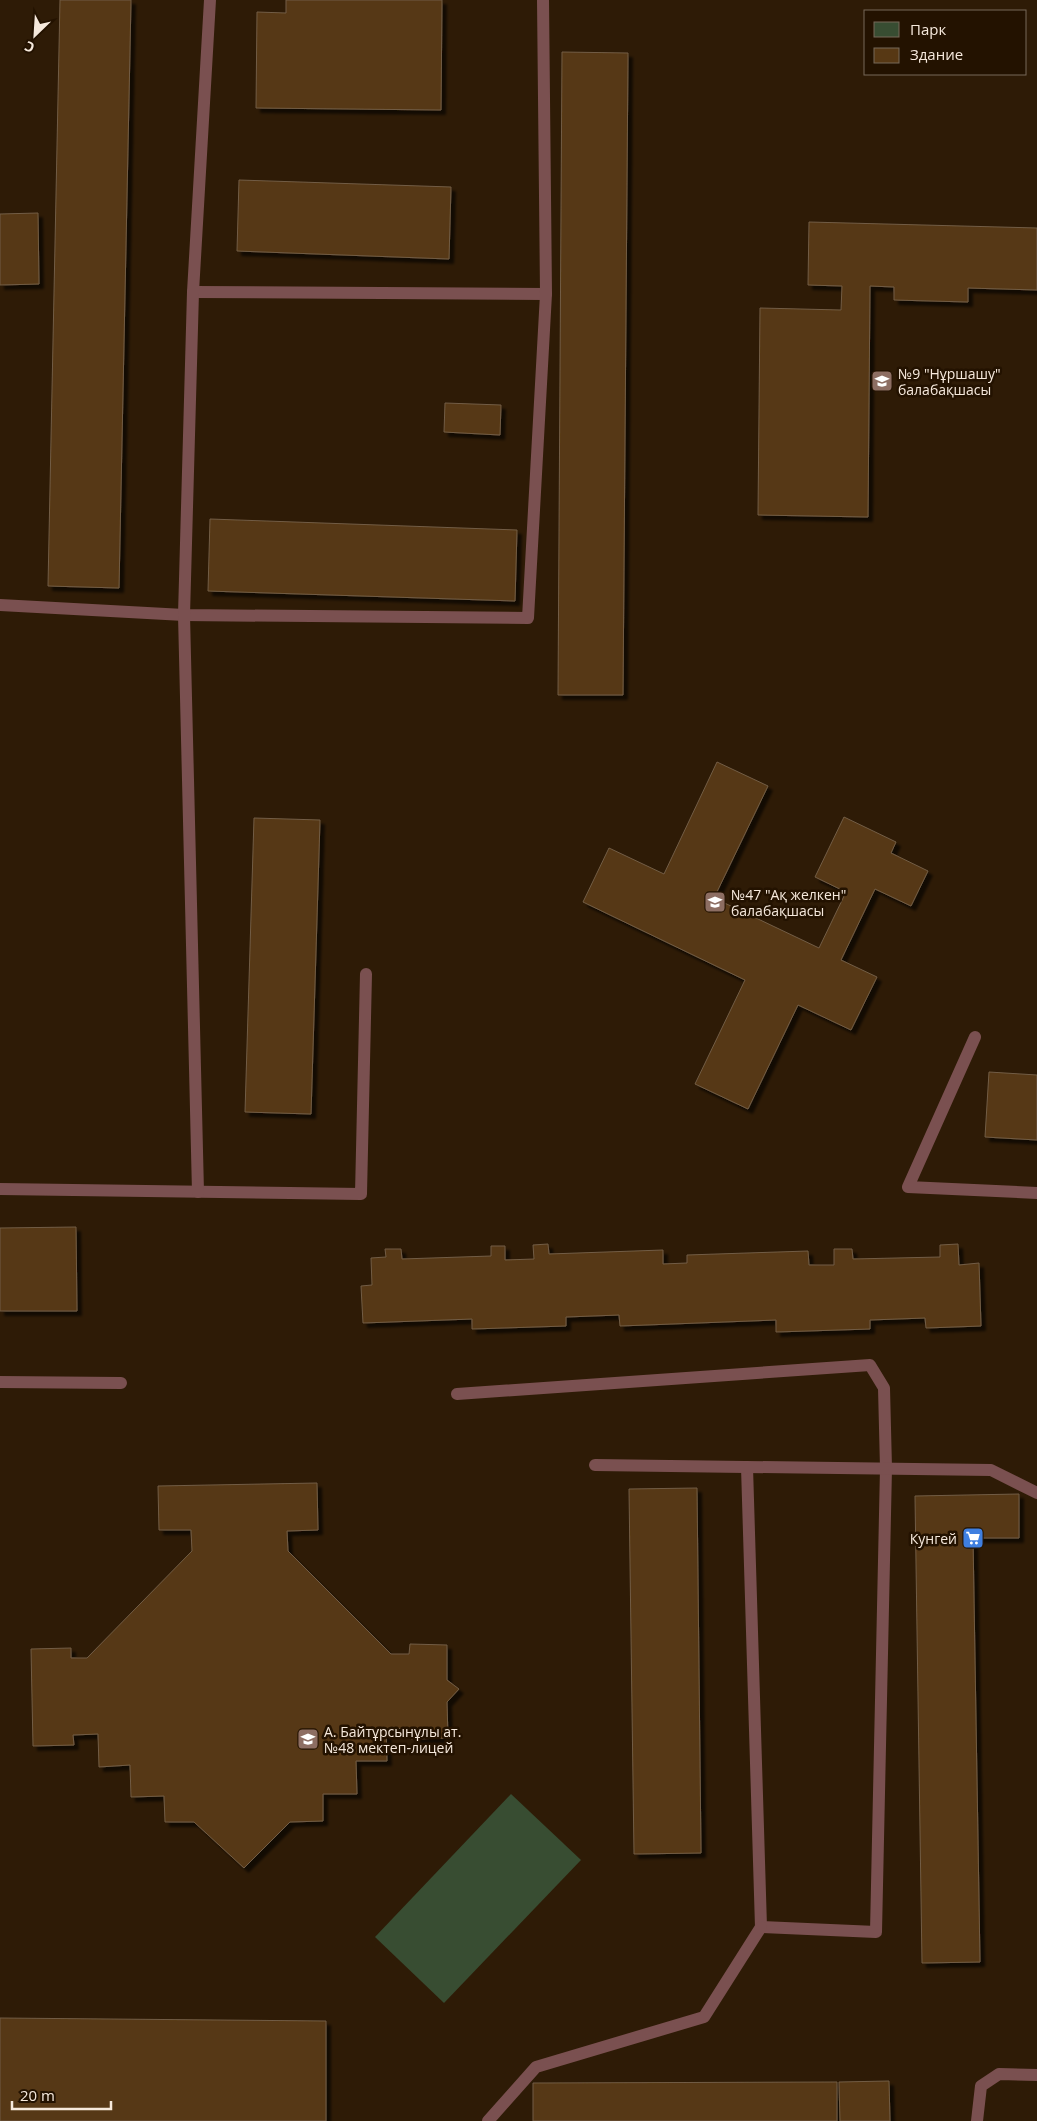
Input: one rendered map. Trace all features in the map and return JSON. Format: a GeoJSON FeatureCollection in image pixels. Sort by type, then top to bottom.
{"type":"FeatureCollection","features":[{"type":"Feature","properties":{"kind":"lane"},"geometry":{"type":"LineString","coordinates":[[198,1192],[184,615],[193,292],[210,0]]}},
{"type":"Feature","properties":{"kind":"lane"},"geometry":{"type":"LineString","coordinates":[[0,605],[184,615],[528,618],[546,294],[543,0]]}},
{"type":"Feature","properties":{"kind":"lane"},"geometry":{"type":"LineString","coordinates":[[193,292],[546,294]]}},
{"type":"Feature","properties":{"kind":"lane"},"geometry":{"type":"LineString","coordinates":[[0,1189],[361,1194],[366,974]]}},
{"type":"Feature","properties":{"kind":"lane"},"geometry":{"type":"LineString","coordinates":[[975,1037],[908,1187],[1037,1193]]}},
{"type":"Feature","properties":{"kind":"lane"},"geometry":{"type":"LineString","coordinates":[[457,1394],[870,1365],[884,1388],[886,1468],[876,1932],[761,1926]]}},
{"type":"Feature","properties":{"kind":"lane"},"geometry":{"type":"LineString","coordinates":[[0,1382],[120,1382]]}},
{"type":"Feature","properties":{"kind":"lane"},"geometry":{"type":"LineString","coordinates":[[595,1465],[992,1470],[1037,1493]]}},
{"type":"Feature","properties":{"kind":"lane"},"geometry":{"type":"LineString","coordinates":[[488,2121],[536,2067],[704,2018],[761,1926],[747,1467]]}},
{"type":"Feature","properties":{"kind":"lane"},"geometry":{"type":"LineString","coordinates":[[977,2121],[981,2086],[999,2074],[1037,2075]]}},
{"type":"Feature","properties":{"kind":"green space"},"geometry":{"type":"Polygon","coordinates":[[[511,1794],[581,1860],[444,2003],[375,1937],[511,1794]]]}},
{"type":"Feature","properties":{"kind":"building"},"geometry":{"type":"Polygon","coordinates":[[[60,0],[131,0],[119,588],[48,586],[60,0]]]}},
{"type":"Feature","properties":{"kind":"building"},"geometry":{"type":"Polygon","coordinates":[[[286,0],[442,0],[441,110],[256,108],[257,12],[286,13],[286,0]]]}},
{"type":"Feature","properties":{"kind":"building"},"geometry":{"type":"Polygon","coordinates":[[[562,52],[628,53],[623,695],[558,695],[562,52]]]}},
{"type":"Feature","properties":{"kind":"building"},"geometry":{"type":"Polygon","coordinates":[[[239,180],[451,187],[449,259],[237,251],[239,180]]]}},
{"type":"Feature","properties":{"kind":"building"},"geometry":{"type":"Polygon","coordinates":[[[38,213],[39,284],[0,285],[0,214],[38,213]]]}},
{"type":"Feature","properties":{"kind":"building"},"geometry":{"type":"Polygon","coordinates":[[[809,222],[1037,228],[1037,290],[968,288],[968,302],[894,300],[894,287],[870,286],[868,517],[758,515],[760,308],[841,310],[842,286],[808,285],[809,222]]]}},
{"type":"Feature","properties":{"kind":"building"},"geometry":{"type":"Polygon","coordinates":[[[445,403],[501,405],[500,435],[444,432],[445,403]]]}},
{"type":"Feature","properties":{"kind":"building"},"geometry":{"type":"Polygon","coordinates":[[[210,519],[517,530],[515,601],[208,591],[210,519]]]}},
{"type":"Feature","properties":{"kind":"building"},"geometry":{"type":"Polygon","coordinates":[[[717,762],[768,786],[714,898],[819,948],[846,892],[815,877],[844,817],[896,842],[891,853],[928,871],[911,906],[875,889],[841,960],[877,977],[851,1030],[798,1005],[748,1109],[695,1084],[745,980],[583,902],[609,848],[664,874],[717,762]]]}},
{"type":"Feature","properties":{"kind":"building"},"geometry":{"type":"Polygon","coordinates":[[[254,818],[320,820],[311,1114],[245,1112],[254,818]]]}},
{"type":"Feature","properties":{"kind":"building"},"geometry":{"type":"Polygon","coordinates":[[[989,1072],[1037,1075],[1037,1140],[985,1137],[989,1072]]]}},
{"type":"Feature","properties":{"kind":"building"},"geometry":{"type":"Polygon","coordinates":[[[76,1227],[77,1311],[0,1311],[0,1228],[76,1227]]]}},
{"type":"Feature","properties":{"kind":"building"},"geometry":{"type":"Polygon","coordinates":[[[548,1244],[549,1254],[663,1250],[663,1264],[687,1263],[687,1255],[808,1251],[809,1265],[834,1265],[834,1249],[852,1249],[853,1259],[940,1257],[940,1245],[958,1244],[959,1265],[979,1263],[981,1326],[926,1328],[925,1318],[870,1320],[870,1329],[776,1332],[776,1320],[620,1326],[619,1315],[566,1317],[566,1326],[472,1329],[472,1319],[363,1323],[361,1286],[372,1285],[371,1258],[386,1257],[385,1249],[401,1249],[402,1259],[491,1256],[491,1246],[505,1246],[505,1260],[534,1259],[533,1245],[548,1244]]]}},
{"type":"Feature","properties":{"kind":"building"},"geometry":{"type":"Polygon","coordinates":[[[317,1483],[318,1530],[287,1531],[288,1551],[391,1654],[409,1654],[410,1644],[447,1645],[447,1680],[459,1689],[447,1702],[448,1738],[411,1739],[411,1728],[386,1729],[387,1761],[356,1761],[357,1794],[323,1794],[323,1821],[290,1822],[244,1868],[194,1822],[165,1822],[164,1796],[131,1797],[130,1765],[99,1767],[98,1734],[73,1735],[74,1745],[33,1746],[31,1649],[71,1648],[71,1658],[87,1658],[192,1551],[191,1530],[159,1530],[158,1486],[317,1483]]]}},
{"type":"Feature","properties":{"kind":"building"},"geometry":{"type":"Polygon","coordinates":[[[697,1488],[701,1853],[634,1854],[629,1489],[697,1488]]]}},
{"type":"Feature","properties":{"kind":"building"},"geometry":{"type":"Polygon","coordinates":[[[1019,1494],[1019,1538],[973,1538],[980,1962],[922,1963],[915,1496],[1019,1494]]]}},
{"type":"Feature","properties":{"kind":"building"},"geometry":{"type":"Polygon","coordinates":[[[0,2018],[326,2021],[326,2121],[0,2121],[0,2018]]]}},
{"type":"Feature","properties":{"kind":"building"},"geometry":{"type":"Polygon","coordinates":[[[889,2081],[890,2121],[840,2121],[839,2082],[889,2081]]]}},
{"type":"Feature","properties":{"kind":"building"},"geometry":{"type":"Polygon","coordinates":[[[837,2082],[837,2121],[533,2121],[533,2083],[837,2082]]]}},
{"type":"Feature","properties":{"kind":"place","name":"№9 \"Нұршашу\" балабақшасы"},"geometry":{"type":"Point","coordinates":[882,381]}},
{"type":"Feature","properties":{"kind":"place","name":"№47 \"Ақ желкен\" балабақшасы"},"geometry":{"type":"Point","coordinates":[715,902]}},
{"type":"Feature","properties":{"kind":"place","name":"Кунгей"},"geometry":{"type":"Point","coordinates":[973,1538]}},
{"type":"Feature","properties":{"kind":"place","name":"А. Байтұрсынұлы ат. №48 мектеп-лицей"},"geometry":{"type":"Point","coordinates":[308,1739]}}]}
